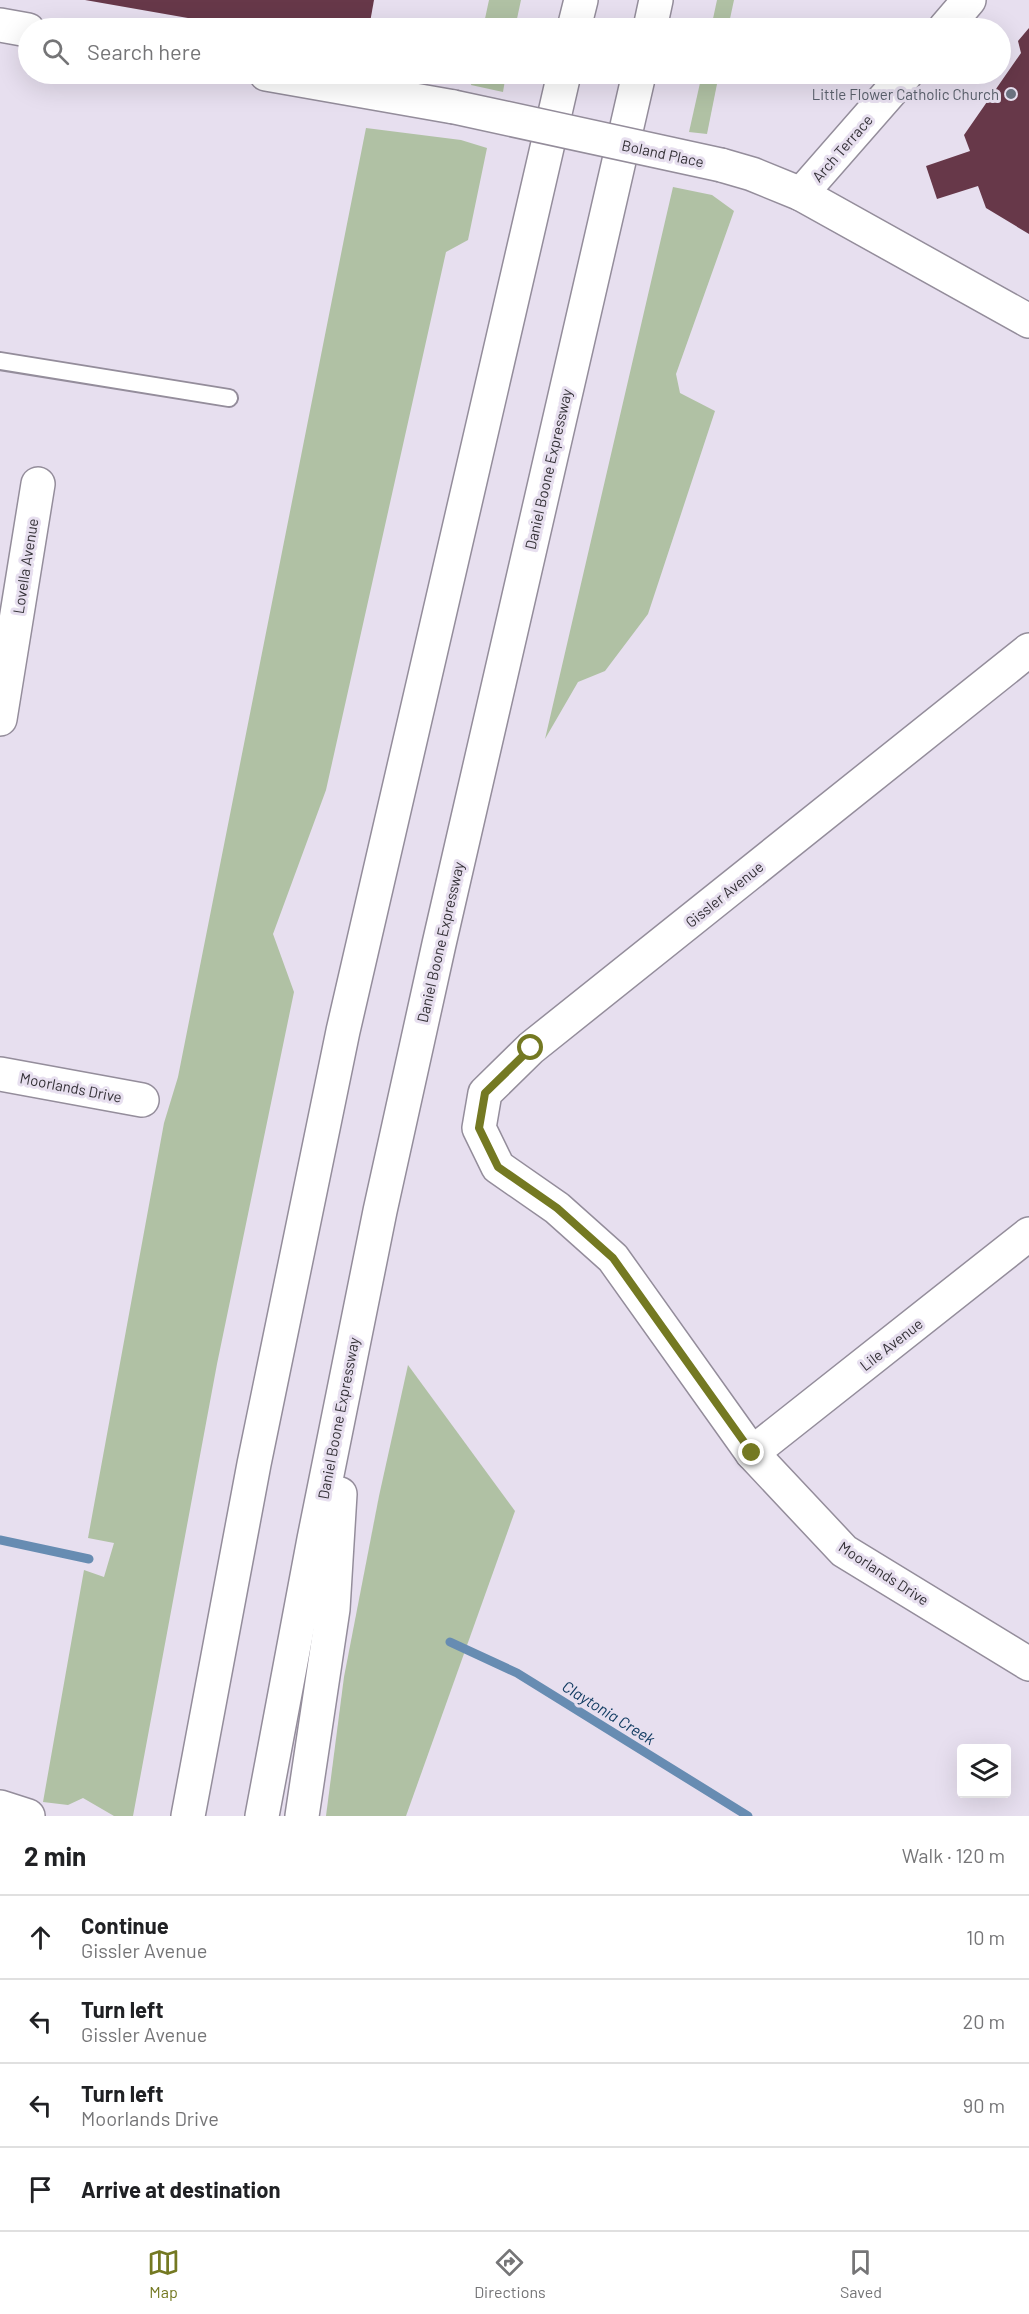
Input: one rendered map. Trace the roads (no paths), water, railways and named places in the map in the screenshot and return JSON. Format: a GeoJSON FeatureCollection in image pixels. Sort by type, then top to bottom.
{"type":"FeatureCollection","features":[{"type":"Feature","properties":{"kind":"main road"},"geometry":{"type":"LineString","coordinates":[[576,18],[581,0]]}},
{"type":"Feature","properties":{"kind":"main road"},"geometry":{"type":"LineString","coordinates":[[652,18],[656,0]]}},
{"type":"Feature","properties":{"kind":"main road"},"geometry":{"type":"LineString","coordinates":[[954,18],[969,0]]}},
{"type":"Feature","properties":{"kind":"main road"},"geometry":{"type":"LineString","coordinates":[[0,25],[18,28]]}},
{"type":"Feature","properties":{"kind":"main road","name":"Boland Place"},"geometry":{"type":"LineString","coordinates":[[323,84],[454,107],[721,165],[752,174],[801,194],[1029,321]]}},
{"type":"Feature","properties":{"kind":"main road"},"geometry":{"type":"LineString","coordinates":[[188,1816],[256,1452],[343,1030],[562,84]]}},
{"type":"Feature","properties":{"kind":"main road","name":"Daniel Boone Expressway"},"geometry":{"type":"LineString","coordinates":[[262,1816],[348,1366],[439,944],[637,84]]}},
{"type":"Feature","properties":{"kind":"main road","name":"Arch Terrace"},"geometry":{"type":"LineString","coordinates":[[801,194],[897,84]]}},
{"type":"Feature","properties":{"kind":"main road","name":"Lovella Avenue"},"geometry":{"type":"LineString","coordinates":[[0,719],[38,484]]}},
{"type":"Feature","properties":{"kind":"main road","name":"Gissler Avenue"},"geometry":{"type":"LineString","coordinates":[[498,1167],[479,1128],[485,1093],[531,1048],[1029,650]]}},
{"type":"Feature","properties":{"kind":"main road","name":"Moorlands Drive"},"geometry":{"type":"LineString","coordinates":[[0,1074],[142,1100]]}},
{"type":"Feature","properties":{"kind":"main road","name":"Moorlands Drive"},"geometry":{"type":"LineString","coordinates":[[498,1167],[557,1208],[613,1258],[752,1453],[844,1551],[1029,1664]]}},
{"type":"Feature","properties":{"kind":"main road","name":"Lile Avenue"},"geometry":{"type":"LineString","coordinates":[[752,1453],[1029,1234]]}},
{"type":"Feature","properties":{"kind":"main road"},"geometry":{"type":"LineString","coordinates":[[302,1816],[333,1609],[348,1366]]}},
{"type":"Feature","properties":{"kind":"main road"},"geometry":{"type":"LineString","coordinates":[[0,1807],[28,1816]]}},
{"type":"Feature","properties":{"kind":"lane"},"geometry":{"type":"LineString","coordinates":[[0,361],[229,398]]}},
{"type":"Feature","properties":{"kind":"waterway","name":"Claytonia Creek"},"geometry":{"type":"LineString","coordinates":[[0,1540],[89,1559]]}},
{"type":"Feature","properties":{"kind":"waterway","name":"Claytonia Creek"},"geometry":{"type":"LineString","coordinates":[[450,1642],[517,1673],[748,1816]]}},
{"type":"Feature","properties":{"kind":"place","name":"Little Flower Catholic Church"},"geometry":{"type":"Point","coordinates":[1011,94]}}]}
